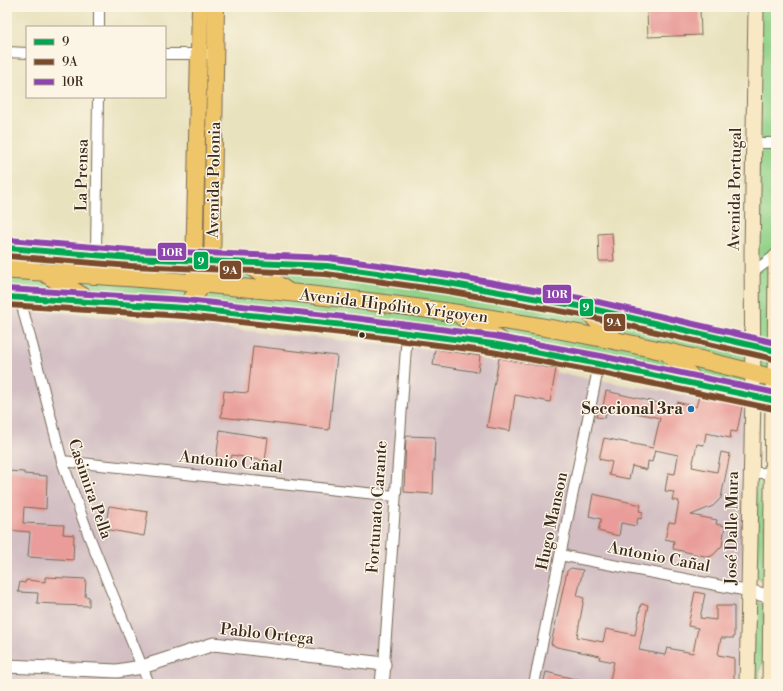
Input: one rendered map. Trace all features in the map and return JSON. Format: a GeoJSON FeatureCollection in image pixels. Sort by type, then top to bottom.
{"type":"FeatureCollection","features":[{"type":"Feature","properties":{"kind":"highway"},"geometry":{"type":"LineString","coordinates":[[7,269],[47,251]]}},
{"type":"Feature","properties":{"kind":"highway"},"geometry":{"type":"LineString","coordinates":[[122,257],[158,280]]}},
{"type":"Feature","properties":{"kind":"highway"},"geometry":{"type":"LineString","coordinates":[[244,262],[289,292]]}},
{"type":"Feature","properties":{"kind":"highway","name":"Avenida Hipólito Yrigoyen"},"geometry":{"type":"LineString","coordinates":[[7,269],[158,280],[289,292],[399,304],[455,312],[614,340],[776,379]]}},
{"type":"Feature","properties":{"kind":"highway"},"geometry":{"type":"LineString","coordinates":[[44,272],[94,303]]}},
{"type":"Feature","properties":{"kind":"highway"},"geometry":{"type":"LineString","coordinates":[[185,308],[203,284]]}},
{"type":"Feature","properties":{"kind":"highway"},"geometry":{"type":"LineString","coordinates":[[584,307],[614,340]]}},
{"type":"Feature","properties":{"kind":"highway"},"geometry":{"type":"LineString","coordinates":[[455,312],[513,348]]}},
{"type":"Feature","properties":{"kind":"highway"},"geometry":{"type":"LineString","coordinates":[[667,352],[700,386]]}},
{"type":"Feature","properties":{"kind":"main road","name":"Avenida Polonia"},"geometry":{"type":"LineString","coordinates":[[200,7],[194,274],[203,284],[212,274],[216,7]]}},
{"type":"Feature","properties":{"kind":"main road","name":"Avenida Portugal"},"geometry":{"type":"LineString","coordinates":[[752,372],[756,7]]}},
{"type":"Feature","properties":{"kind":"main road"},"geometry":{"type":"LineString","coordinates":[[770,684],[773,597],[772,473],[776,379],[776,256]]}},
{"type":"Feature","properties":{"kind":"main road","name":"José Dalle Mura"},"geometry":{"type":"LineString","coordinates":[[747,684],[753,396],[752,372]]}},
{"type":"Feature","properties":{"kind":"street"},"geometry":{"type":"LineString","coordinates":[[99,7],[99,26]]}},
{"type":"Feature","properties":{"kind":"street"},"geometry":{"type":"LineString","coordinates":[[7,52],[26,53]]}},
{"type":"Feature","properties":{"kind":"street"},"geometry":{"type":"LineString","coordinates":[[166,54],[216,54]]}},
{"type":"Feature","properties":{"kind":"street","name":"La Prensa"},"geometry":{"type":"LineString","coordinates":[[96,254],[98,98]]}},
{"type":"Feature","properties":{"kind":"street"},"geometry":{"type":"LineString","coordinates":[[754,143],[776,143]]}},
{"type":"Feature","properties":{"kind":"street"},"geometry":{"type":"LineString","coordinates":[[7,248],[122,257],[327,266],[448,283],[584,307],[776,351]]}},
{"type":"Feature","properties":{"kind":"street"},"geometry":{"type":"LineString","coordinates":[[752,274],[776,256]]}},
{"type":"Feature","properties":{"kind":"street"},"geometry":{"type":"LineString","coordinates":[[7,297],[185,308],[353,326],[493,344],[599,364],[775,401]]}},
{"type":"Feature","properties":{"kind":"street","name":"Casimira Pella"},"geometry":{"type":"LineString","coordinates":[[20,298],[62,462],[89,536],[149,684]]}},
{"type":"Feature","properties":{"kind":"street","name":"Fortunato Carante"},"geometry":{"type":"LineString","coordinates":[[382,684],[407,333]]}},
{"type":"Feature","properties":{"kind":"street","name":"Hugo Manson"},"geometry":{"type":"LineString","coordinates":[[534,684],[599,364]]}},
{"type":"Feature","properties":{"kind":"street","name":"Antonio Cañal"},"geometry":{"type":"LineString","coordinates":[[62,462],[395,496]]}},
{"type":"Feature","properties":{"kind":"street"},"geometry":{"type":"LineString","coordinates":[[751,473],[772,473]]}},
{"type":"Feature","properties":{"kind":"street","name":"Antonio Cañal"},"geometry":{"type":"LineString","coordinates":[[560,555],[773,597]]}},
{"type":"Feature","properties":{"kind":"street","name":"Pablo Ortega"},"geometry":{"type":"LineString","coordinates":[[7,666],[117,671],[142,667],[214,644],[384,664]]}},
{"type":"Feature","properties":{"kind":"shaded area"},"geometry":{"type":"Polygon","coordinates":[[[7,307],[420,348],[739,405],[746,413],[739,684],[7,684],[7,307]]]}},
{"type":"Feature","properties":{"kind":"green space"},"geometry":{"type":"Polygon","coordinates":[[[200,7],[216,7],[213,261],[244,262],[448,283],[753,346],[756,7],[776,7],[776,401],[407,333],[7,297],[7,248],[195,261],[200,7]]]}},
{"type":"Feature","properties":{"kind":"green space"},"geometry":{"type":"Polygon","coordinates":[[[761,477],[765,479],[765,574],[760,579],[754,575],[756,480],[761,477]]]}},
{"type":"Feature","properties":{"kind":"green space"},"geometry":{"type":"Polygon","coordinates":[[[757,603],[764,604],[765,662],[762,664],[760,669],[759,684],[752,684],[754,608],[757,603]]]}},
{"type":"Feature","properties":{"kind":"building"},"geometry":{"type":"Polygon","coordinates":[[[700,9],[701,35],[648,37],[647,11],[700,9]]]}},
{"type":"Feature","properties":{"kind":"building"},"geometry":{"type":"Polygon","coordinates":[[[612,233],[614,261],[599,261],[598,234],[612,233]]]}},
{"type":"Feature","properties":{"kind":"building"},"geometry":{"type":"Polygon","coordinates":[[[253,346],[337,356],[329,430],[221,417],[224,391],[248,393],[253,346]]]}},
{"type":"Feature","properties":{"kind":"building"},"geometry":{"type":"Polygon","coordinates":[[[435,349],[480,356],[478,372],[433,365],[435,349]]]}},
{"type":"Feature","properties":{"kind":"building"},"geometry":{"type":"Polygon","coordinates":[[[499,358],[556,369],[550,402],[515,395],[510,431],[487,427],[499,358]]]}},
{"type":"Feature","properties":{"kind":"building"},"geometry":{"type":"Polygon","coordinates":[[[606,391],[676,407],[677,402],[696,407],[699,396],[705,394],[743,402],[737,432],[731,431],[730,438],[706,433],[704,445],[697,444],[692,467],[717,472],[721,452],[730,454],[721,498],[713,506],[691,515],[717,520],[716,524],[725,526],[722,546],[713,555],[709,557],[673,549],[674,541],[665,539],[669,522],[675,523],[679,501],[672,500],[674,492],[665,491],[668,473],[675,474],[678,455],[655,450],[652,462],[648,461],[647,470],[632,466],[629,479],[609,475],[612,462],[599,459],[604,438],[653,448],[660,418],[603,406],[606,391]]]}},
{"type":"Feature","properties":{"kind":"building"},"geometry":{"type":"Polygon","coordinates":[[[598,407],[607,409],[605,418],[596,417],[598,407]]]}},
{"type":"Feature","properties":{"kind":"building"},"geometry":{"type":"Polygon","coordinates":[[[220,430],[268,438],[265,461],[232,455],[231,461],[216,459],[220,430]]]}},
{"type":"Feature","properties":{"kind":"building"},"geometry":{"type":"Polygon","coordinates":[[[406,436],[435,437],[433,494],[404,492],[406,436]]]}},
{"type":"Feature","properties":{"kind":"building"},"geometry":{"type":"Polygon","coordinates":[[[7,471],[47,476],[46,509],[24,507],[23,523],[64,525],[63,534],[74,535],[73,560],[28,557],[30,532],[7,530],[7,471]]]}},
{"type":"Feature","properties":{"kind":"building"},"geometry":{"type":"Polygon","coordinates":[[[593,494],[641,505],[639,511],[643,512],[641,519],[638,518],[636,526],[621,523],[619,536],[598,531],[601,519],[589,516],[593,494]]]}},
{"type":"Feature","properties":{"kind":"building"},"geometry":{"type":"Polygon","coordinates":[[[109,506],[148,512],[144,536],[105,529],[109,506]]]}},
{"type":"Feature","properties":{"kind":"building"},"geometry":{"type":"Polygon","coordinates":[[[571,568],[583,570],[577,596],[584,598],[577,637],[603,642],[606,629],[635,635],[641,604],[648,605],[639,650],[665,655],[667,648],[693,653],[698,628],[688,626],[695,592],[705,594],[700,618],[716,620],[716,606],[734,606],[734,638],[721,638],[718,655],[734,658],[734,684],[609,684],[614,662],[599,659],[600,656],[557,647],[551,644],[567,571],[571,568]]]}},
{"type":"Feature","properties":{"kind":"building"},"geometry":{"type":"Polygon","coordinates":[[[45,577],[86,579],[85,596],[89,597],[89,606],[37,603],[38,593],[18,592],[20,582],[25,583],[26,580],[45,582],[45,577]]]}},
{"type":"Feature","properties":{"kind":"building"},"geometry":{"type":"Polygon","coordinates":[[[546,672],[583,681],[583,684],[543,684],[546,672]]]}},
{"type":"Feature","properties":{"kind":"transit line","name":"10R"},"geometry":{"type":"LineString","coordinates":[[8,240],[131,250],[328,258],[449,275],[585,299],[776,343]]}},
{"type":"Feature","properties":{"kind":"transit line","name":"9"},"geometry":{"type":"LineString","coordinates":[[7,248],[131,258],[327,266],[448,283],[584,307],[776,351]]}},
{"type":"Feature","properties":{"kind":"transit line","name":"9A"},"geometry":{"type":"LineString","coordinates":[[7,256],[131,266],[326,274],[447,291],[582,315],[774,359]]}},
{"type":"Feature","properties":{"kind":"transit line","name":"10R"},"geometry":{"type":"LineString","coordinates":[[7,289],[186,300],[354,318],[494,336],[601,356],[776,393]]}},
{"type":"Feature","properties":{"kind":"transit line","name":"9"},"geometry":{"type":"LineString","coordinates":[[7,297],[185,308],[353,326],[493,344],[599,364],[776,401]]}},
{"type":"Feature","properties":{"kind":"transit line","name":"9A"},"geometry":{"type":"LineString","coordinates":[[7,305],[184,316],[352,334],[492,352],[774,409]]}},
{"type":"Feature","properties":{"kind":"place","name":"Seccional 3ra"},"geometry":{"type":"Point","coordinates":[691,409]}}]}
